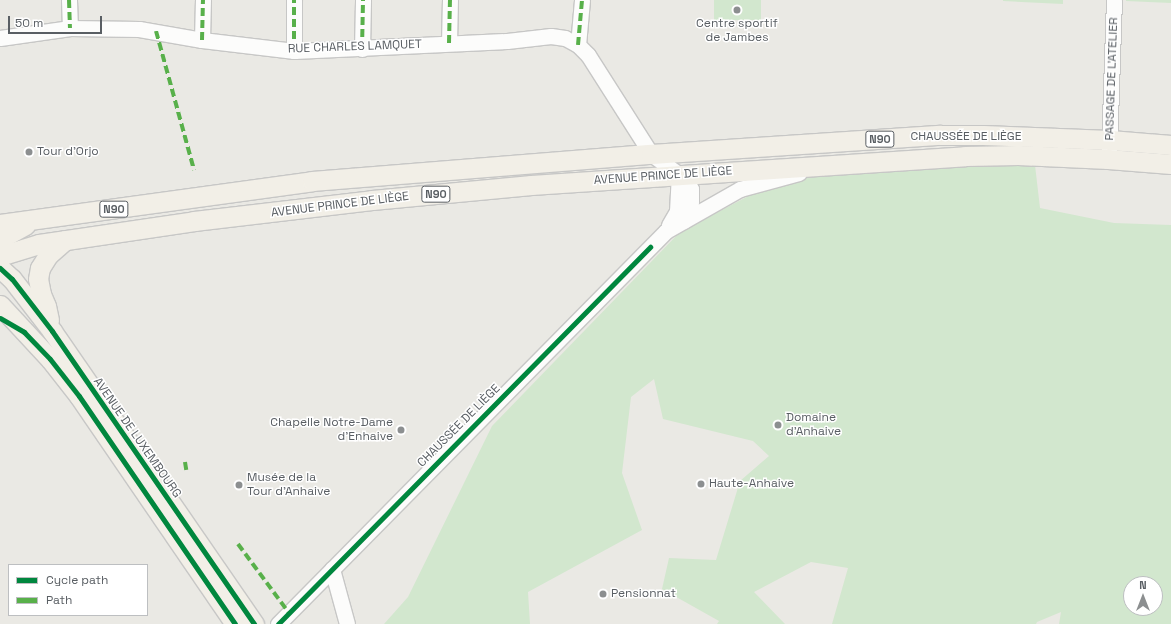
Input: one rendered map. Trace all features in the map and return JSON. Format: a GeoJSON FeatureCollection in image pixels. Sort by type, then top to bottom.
{"type":"FeatureCollection","features":[{"type":"Feature","properties":{"kind":"main road","name":"CHAUSSÉE DE LIÈGE"},"geometry":{"type":"LineString","coordinates":[[651,154],[940,135],[983,135],[1171,144]]}},
{"type":"Feature","properties":{"kind":"main road","name":"AVENUE PRINCE DE LIÈGE"},"geometry":{"type":"LineString","coordinates":[[0,224],[312,181],[651,154]]}},
{"type":"Feature","properties":{"kind":"main road","name":"CHAUSSÉE DE LIÈGE"},"geometry":{"type":"LineString","coordinates":[[827,165],[965,156],[1018,155],[1108,159],[1171,164]]}},
{"type":"Feature","properties":{"kind":"main road","name":"AVENUE PRINCE DE LIÈGE"},"geometry":{"type":"LineString","coordinates":[[0,256],[39,244],[65,240],[194,221],[372,200],[678,174],[827,165]]}},
{"type":"Feature","properties":{"kind":"main road"},"geometry":{"type":"LineString","coordinates":[[0,239],[14,230],[37,219]]}},
{"type":"Feature","properties":{"kind":"main road"},"geometry":{"type":"LineString","coordinates":[[52,331],[38,279],[40,268],[48,255],[65,240]]}},
{"type":"Feature","properties":{"kind":"main road","name":"AVENUE DE LUXEMBOURG"},"geometry":{"type":"LineString","coordinates":[[0,268],[12,278],[52,331],[242,620]]}},
{"type":"Feature","properties":{"kind":"main road","name":"AVENUE DE LUXEMBOURG"},"geometry":{"type":"LineString","coordinates":[[0,305],[50,359],[79,396],[242,620]]}},
{"type":"Feature","properties":{"kind":"main road"},"geometry":{"type":"LineString","coordinates":[[0,318],[24,332]]}},
{"type":"Feature","properties":{"kind":"street"},"geometry":{"type":"LineString","coordinates":[[69,0],[70,28]]}},
{"type":"Feature","properties":{"kind":"street"},"geometry":{"type":"LineString","coordinates":[[202,40],[203,0]]}},
{"type":"Feature","properties":{"kind":"street"},"geometry":{"type":"LineString","coordinates":[[294,0],[294,51]]}},
{"type":"Feature","properties":{"kind":"street"},"geometry":{"type":"LineString","coordinates":[[362,49],[363,0]]}},
{"type":"Feature","properties":{"kind":"street"},"geometry":{"type":"LineString","coordinates":[[449,43],[450,0]]}},
{"type":"Feature","properties":{"kind":"street"},"geometry":{"type":"LineString","coordinates":[[578,45],[582,0]]}},
{"type":"Feature","properties":{"kind":"street","name":"PASSAGE DE L'ATELIER"},"geometry":{"type":"LineString","coordinates":[[1108,159],[1110,140],[1114,0]]}},
{"type":"Feature","properties":{"kind":"street","name":"RUE CHARLES LAMQUET"},"geometry":{"type":"LineString","coordinates":[[0,38],[70,28],[139,29],[202,40],[294,51],[507,41],[551,36],[565,38],[578,45],[588,55],[651,154]]}},
{"type":"Feature","properties":{"kind":"street"},"geometry":{"type":"LineString","coordinates":[[651,154],[678,174],[691,189],[691,202],[684,221]]}},
{"type":"Feature","properties":{"kind":"street","name":"CHAUSSÉE DE LIÈGE"},"geometry":{"type":"LineString","coordinates":[[666,231],[740,188],[827,165]]}},
{"type":"Feature","properties":{"kind":"street","name":"CHAUSSÉE DE LIÈGE"},"geometry":{"type":"LineString","coordinates":[[278,624],[666,231],[677,211],[678,174]]}},
{"type":"Feature","properties":{"kind":"street"},"geometry":{"type":"LineString","coordinates":[[332,569],[347,624]]}},
{"type":"Feature","properties":{"kind":"green space","name":"Centre sportif de Jambes"},"geometry":{"type":"Polygon","coordinates":[[[714,0],[761,0],[761,20],[714,20],[714,0]]]}},
{"type":"Feature","properties":{"kind":"green space"},"geometry":{"type":"Polygon","coordinates":[[[1063,0],[1063,4],[1003,1],[1063,0]]]}},
{"type":"Feature","properties":{"kind":"green space"},"geometry":{"type":"Polygon","coordinates":[[[1171,0],[1171,3],[1126,1],[1171,0]]]}},
{"type":"Feature","properties":{"kind":"green space"},"geometry":{"type":"Polygon","coordinates":[[[1035,165],[1040,208],[1114,223],[1171,225],[1171,624],[1059,624],[1061,612],[1037,622],[1036,624],[832,624],[848,568],[811,562],[754,592],[785,624],[717,624],[719,621],[662,589],[669,558],[716,560],[740,481],[769,456],[753,441],[663,419],[654,379],[631,397],[622,473],[642,530],[528,592],[530,624],[384,624],[408,597],[492,426],[680,232],[758,191],[832,171],[1035,165]]]}},
{"type":"Feature","properties":{"kind":"marked path"},"geometry":{"type":"LineString","coordinates":[[69,0],[70,28]]}},
{"type":"Feature","properties":{"kind":"marked path"},"geometry":{"type":"LineString","coordinates":[[202,40],[203,0]]}},
{"type":"Feature","properties":{"kind":"marked path"},"geometry":{"type":"LineString","coordinates":[[294,0],[294,51]]}},
{"type":"Feature","properties":{"kind":"marked path"},"geometry":{"type":"LineString","coordinates":[[362,49],[363,0]]}},
{"type":"Feature","properties":{"kind":"marked path"},"geometry":{"type":"LineString","coordinates":[[449,43],[450,0]]}},
{"type":"Feature","properties":{"kind":"marked path"},"geometry":{"type":"LineString","coordinates":[[578,45],[582,0]]}},
{"type":"Feature","properties":{"kind":"marked path"},"geometry":{"type":"LineString","coordinates":[[156,31],[194,170]]}},
{"type":"Feature","properties":{"kind":"marked path"},"geometry":{"type":"LineString","coordinates":[[185,462],[187,474]]}},
{"type":"Feature","properties":{"kind":"marked path"},"geometry":{"type":"LineString","coordinates":[[238,544],[289,613]]}},
{"type":"Feature","properties":{"kind":"cycle path"},"geometry":{"type":"LineString","coordinates":[[278,624],[650,247]]}},
{"type":"Feature","properties":{"kind":"cycle path"},"geometry":{"type":"LineString","coordinates":[[0,268],[12,279],[52,331],[254,624]]}},
{"type":"Feature","properties":{"kind":"cycle path"},"geometry":{"type":"LineString","coordinates":[[0,318],[24,332],[50,359],[79,396],[235,624]]}},
{"type":"Feature","properties":{"kind":"place","name":"Centre sportif de Jambes"},"geometry":{"type":"Point","coordinates":[737,10]}},
{"type":"Feature","properties":{"kind":"place","name":"Tour d'Orjo"},"geometry":{"type":"Point","coordinates":[29,152]}},
{"type":"Feature","properties":{"kind":"place","name":"Domaine d'Anhaive"},"geometry":{"type":"Point","coordinates":[778,425]}},
{"type":"Feature","properties":{"kind":"place","name":"Chapelle Notre-Dame d'Enhaive"},"geometry":{"type":"Point","coordinates":[401,430]}},
{"type":"Feature","properties":{"kind":"place","name":"Haute-Anhaive"},"geometry":{"type":"Point","coordinates":[701,484]}},
{"type":"Feature","properties":{"kind":"place","name":"Musée de la Tour d’Anhaive"},"geometry":{"type":"Point","coordinates":[239,485]}},
{"type":"Feature","properties":{"kind":"place","name":"Pensionnat"},"geometry":{"type":"Point","coordinates":[603,594]}}]}
